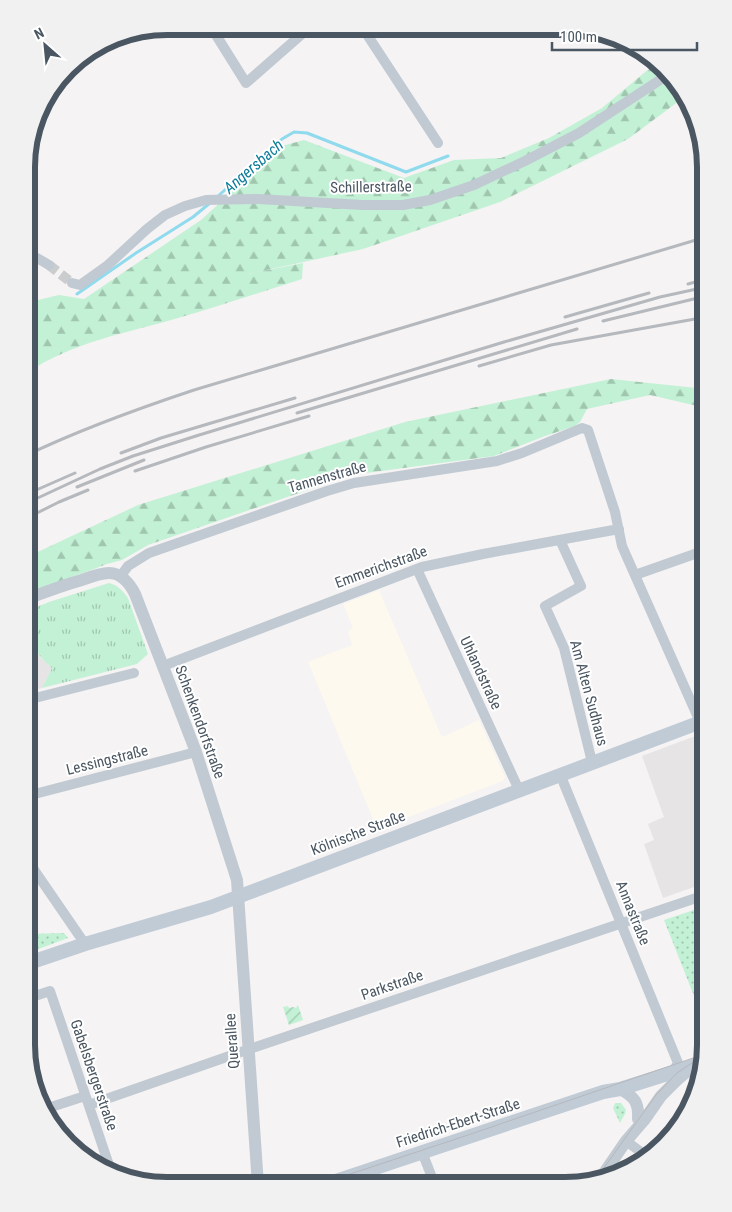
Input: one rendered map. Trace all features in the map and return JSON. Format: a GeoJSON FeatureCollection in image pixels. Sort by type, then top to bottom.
{"type":"FeatureCollection","features":[{"type":"Feature","properties":{"kind":"main road","name":"Kölnische Straße"},"geometry":{"type":"LineString","coordinates":[[35,957],[211,907],[697,723]]}},
{"type":"Feature","properties":{"kind":"main road","name":"Friedrich-Ebert-Straße"},"geometry":{"type":"LineString","coordinates":[[603,1092],[620,1089],[687,1065]]}},
{"type":"Feature","properties":{"kind":"main road","name":"Friedrich-Ebert-Straße"},"geometry":{"type":"LineString","coordinates":[[348,1177],[603,1092],[619,1084],[687,1065]]}},
{"type":"Feature","properties":{"kind":"street"},"geometry":{"type":"LineString","coordinates":[[216,35],[246,84],[301,35]]}},
{"type":"Feature","properties":{"kind":"street"},"geometry":{"type":"LineString","coordinates":[[367,35],[438,143]]}},
{"type":"Feature","properties":{"kind":"street","name":"Schillerstraße"},"geometry":{"type":"LineString","coordinates":[[72,283],[80,285],[108,265],[165,215],[185,206],[206,200],[258,199],[403,205],[430,200],[474,185],[579,133],[662,79]]}},
{"type":"Feature","properties":{"kind":"street"},"geometry":{"type":"LineString","coordinates":[[35,258],[49,265]]}},
{"type":"Feature","properties":{"kind":"street","name":"Tannenstraße"},"geometry":{"type":"LineString","coordinates":[[115,575],[148,554],[327,491],[354,483],[497,461],[522,453],[582,428],[588,430],[615,502],[619,529]]}},
{"type":"Feature","properties":{"kind":"street"},"geometry":{"type":"LineString","coordinates":[[619,529],[622,546],[697,708]]}},
{"type":"Feature","properties":{"kind":"street","name":"Emmerichstraße"},"geometry":{"type":"LineString","coordinates":[[163,666],[417,568],[619,529]]}},
{"type":"Feature","properties":{"kind":"street","name":"Am Alten Sudhaus"},"geometry":{"type":"LineString","coordinates":[[560,540],[581,586],[546,606],[564,648],[592,762]]}},
{"type":"Feature","properties":{"kind":"street"},"geometry":{"type":"LineString","coordinates":[[635,575],[697,553]]}},
{"type":"Feature","properties":{"kind":"street","name":"Uhlandstraße"},"geometry":{"type":"LineString","coordinates":[[417,568],[519,790]]}},
{"type":"Feature","properties":{"kind":"street"},"geometry":{"type":"LineString","coordinates":[[35,596],[94,576],[115,575]]}},
{"type":"Feature","properties":{"kind":"street","name":"Schenkendorfstraße"},"geometry":{"type":"LineString","coordinates":[[115,575],[124,579],[131,586],[163,666],[196,752],[236,875],[239,896]]}},
{"type":"Feature","properties":{"kind":"street"},"geometry":{"type":"LineString","coordinates":[[35,698],[134,673]]}},
{"type":"Feature","properties":{"kind":"street","name":"Lessingstraße"},"geometry":{"type":"LineString","coordinates":[[35,794],[196,752]]}},
{"type":"Feature","properties":{"kind":"street","name":"Annastraße"},"geometry":{"type":"LineString","coordinates":[[560,774],[621,924],[687,1065]]}},
{"type":"Feature","properties":{"kind":"street"},"geometry":{"type":"LineString","coordinates":[[35,871],[84,944]]}},
{"type":"Feature","properties":{"kind":"street","name":"Querallee"},"geometry":{"type":"LineString","coordinates":[[239,896],[257,1177]]}},
{"type":"Feature","properties":{"kind":"street","name":"Parkstraße"},"geometry":{"type":"LineString","coordinates":[[51,1108],[87,1100],[249,1050],[697,898]]}},
{"type":"Feature","properties":{"kind":"street","name":"Gabelsbergerstraße"},"geometry":{"type":"LineString","coordinates":[[35,996],[50,991],[108,1163]]}},
{"type":"Feature","properties":{"kind":"street"},"geometry":{"type":"LineString","coordinates":[[626,1141],[638,1119],[687,1065]]}},
{"type":"Feature","properties":{"kind":"street"},"geometry":{"type":"LineString","coordinates":[[606,1170],[626,1141],[687,1065]]}},
{"type":"Feature","properties":{"kind":"street"},"geometry":{"type":"LineString","coordinates":[[620,1089],[633,1097],[638,1111],[638,1119]]}},
{"type":"Feature","properties":{"kind":"street"},"geometry":{"type":"LineString","coordinates":[[626,1141],[641,1152]]}},
{"type":"Feature","properties":{"kind":"street"},"geometry":{"type":"LineString","coordinates":[[422,1152],[432,1177]]}},
{"type":"Feature","properties":{"kind":"shaded area"},"geometry":{"type":"Polygon","coordinates":[[[379,590],[442,737],[479,720],[505,777],[503,781],[377,829],[308,662],[352,645],[348,631],[353,628],[343,604],[379,590]]]}},
{"type":"Feature","properties":{"kind":"shaded area"},"geometry":{"type":"Polygon","coordinates":[[[35,643],[39,656],[52,668],[42,688],[35,690],[35,643]]]}},
{"type":"Feature","properties":{"kind":"shaded area"},"geometry":{"type":"Polygon","coordinates":[[[697,735],[697,886],[663,898],[644,844],[654,840],[648,824],[664,817],[642,756],[697,735]]]}},
{"type":"Feature","properties":{"kind":"green space"},"geometry":{"type":"Polygon","coordinates":[[[651,67],[670,87],[679,101],[628,139],[500,202],[363,249],[248,274],[303,263],[302,279],[81,346],[62,353],[35,368],[35,298],[38,300],[59,295],[84,299],[201,220],[282,146],[304,140],[404,178],[454,160],[501,158],[549,138],[602,108],[651,67]]]}},
{"type":"Feature","properties":{"kind":"green space"},"geometry":{"type":"Polygon","coordinates":[[[611,379],[697,388],[697,406],[650,395],[587,409],[580,422],[575,426],[494,456],[351,475],[148,545],[122,560],[35,591],[35,553],[138,505],[405,422],[611,379]]]}},
{"type":"Feature","properties":{"kind":"green space"},"geometry":{"type":"Polygon","coordinates":[[[109,583],[115,585],[128,598],[148,654],[137,664],[42,688],[52,668],[39,655],[35,647],[35,608],[109,583]]]}},
{"type":"Feature","properties":{"kind":"green space"},"geometry":{"type":"Polygon","coordinates":[[[697,909],[696,1001],[664,920],[697,909]]]}},
{"type":"Feature","properties":{"kind":"green space"},"geometry":{"type":"Polygon","coordinates":[[[64,933],[68,938],[35,950],[35,934],[64,933]]]}},
{"type":"Feature","properties":{"kind":"green space"},"geometry":{"type":"Polygon","coordinates":[[[298,1005],[303,1020],[289,1025],[283,1007],[296,1008],[298,1005]]]}},
{"type":"Feature","properties":{"kind":"green space"},"geometry":{"type":"Polygon","coordinates":[[[615,1103],[621,1103],[626,1110],[620,1123],[613,1108],[615,1103]]]}},
{"type":"Feature","properties":{"kind":"waterway","name":"Angersbach"},"geometry":{"type":"LineString","coordinates":[[217,197],[282,139],[294,132],[307,133],[406,172],[448,156]]}},
{"type":"Feature","properties":{"kind":"waterway","name":"Angersbach"},"geometry":{"type":"LineString","coordinates":[[77,294],[136,253],[193,217],[210,203]]}},
{"type":"Feature","properties":{"kind":"tunnel"},"geometry":{"type":"LineString","coordinates":[[49,265],[72,283]]}},
{"type":"Feature","properties":{"kind":"tram line"},"geometry":{"type":"LineString","coordinates":[[341,1177],[696,1057]]}},
{"type":"Feature","properties":{"kind":"tram line"},"geometry":{"type":"LineString","coordinates":[[602,1171],[656,1095],[677,1073],[692,1063]]}},
{"type":"Feature","properties":{"kind":"railway"},"geometry":{"type":"LineString","coordinates":[[35,451],[109,420],[194,390],[697,240]]}},
{"type":"Feature","properties":{"kind":"railway"},"geometry":{"type":"LineString","coordinates":[[688,284],[697,282]]}},
{"type":"Feature","properties":{"kind":"railway"},"geometry":{"type":"LineString","coordinates":[[35,499],[133,456],[504,342],[660,297],[697,289]]}},
{"type":"Feature","properties":{"kind":"railway"},"geometry":{"type":"LineString","coordinates":[[565,317],[649,293]]}},
{"type":"Feature","properties":{"kind":"railway"},"geometry":{"type":"LineString","coordinates":[[603,321],[697,298]]}},
{"type":"Feature","properties":{"kind":"railway"},"geometry":{"type":"LineString","coordinates":[[479,366],[551,345],[697,319]]}},
{"type":"Feature","properties":{"kind":"railway"},"geometry":{"type":"LineString","coordinates":[[297,413],[577,329]]}},
{"type":"Feature","properties":{"kind":"railway"},"geometry":{"type":"LineString","coordinates":[[121,453],[161,438],[295,398]]}},
{"type":"Feature","properties":{"kind":"railway"},"geometry":{"type":"LineString","coordinates":[[135,471],[309,416]]}},
{"type":"Feature","properties":{"kind":"railway"},"geometry":{"type":"LineString","coordinates":[[77,487],[144,460]]}},
{"type":"Feature","properties":{"kind":"railway"},"geometry":{"type":"LineString","coordinates":[[35,491],[75,473]]}},
{"type":"Feature","properties":{"kind":"railway"},"geometry":{"type":"LineString","coordinates":[[35,514],[88,490]]}}]}
